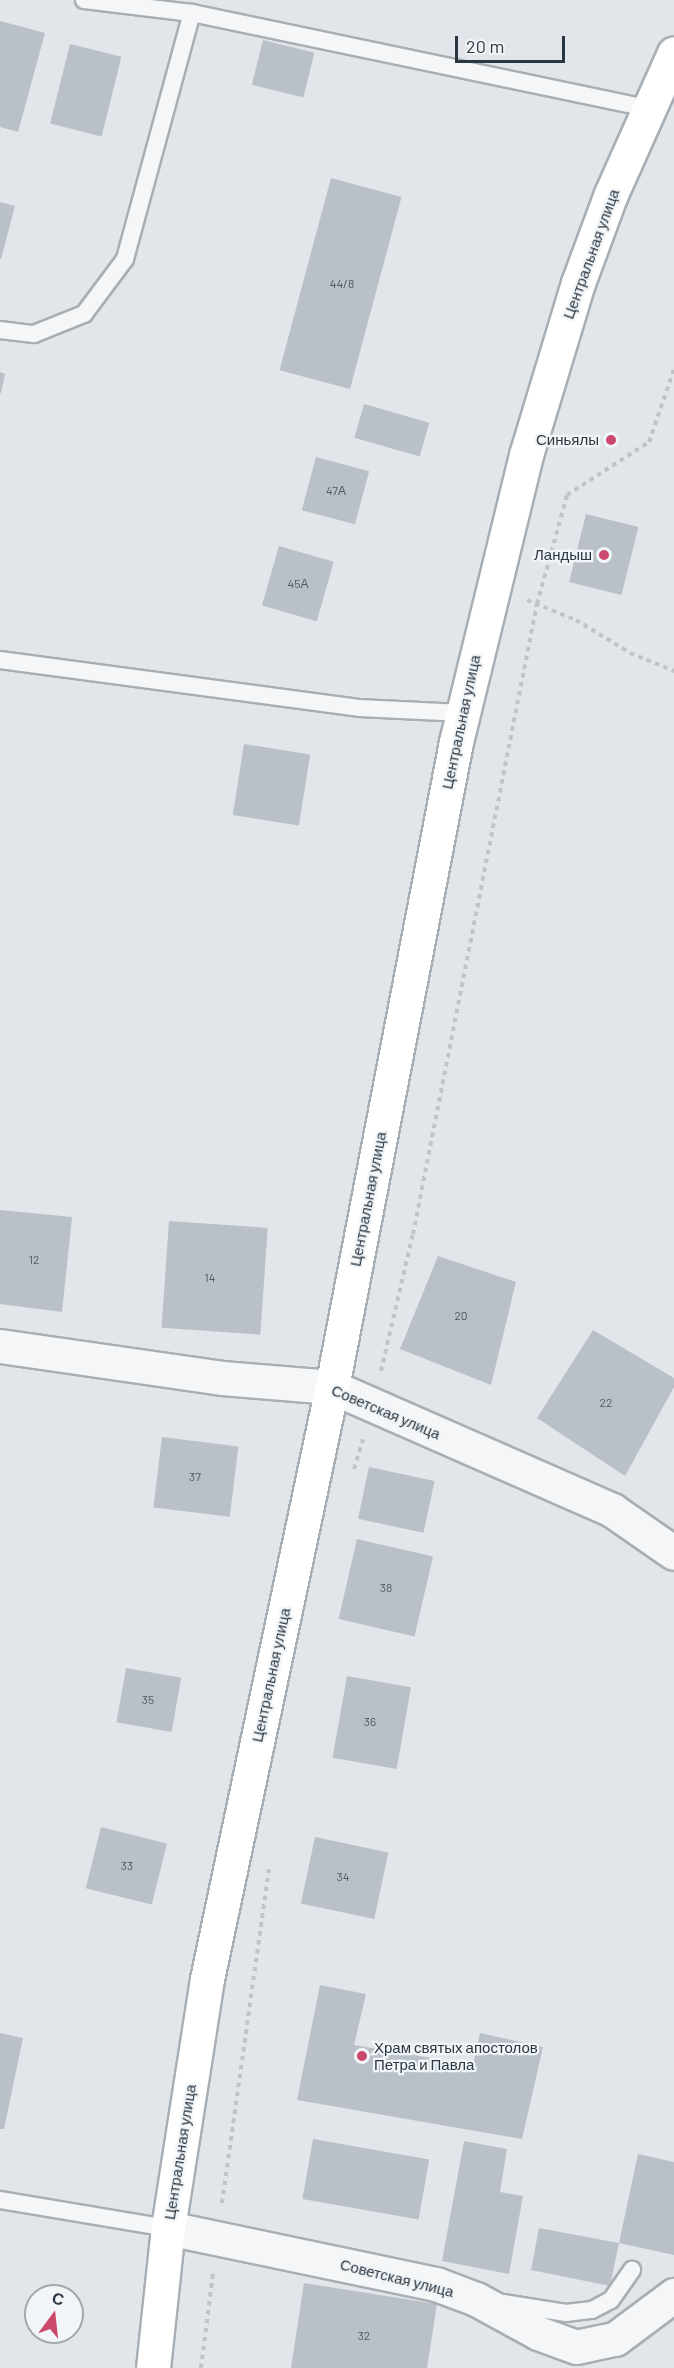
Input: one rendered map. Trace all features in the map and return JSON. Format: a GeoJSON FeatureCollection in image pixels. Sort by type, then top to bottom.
{"type":"FeatureCollection","features":[{"type":"Feature","properties":{"kind":"street","name":"Центральная улица"},"geometry":{"type":"LineString","coordinates":[[153,2368],[168,2228],[207,1979],[332,1387],[463,713],[490,589],[578,283],[647,108],[674,53]]}},
{"type":"Feature","properties":{"kind":"street","name":"Советская улица"},"geometry":{"type":"LineString","coordinates":[[0,1346],[222,1378],[332,1387],[612,1510],[674,1552]]}},
{"type":"Feature","properties":{"kind":"street","name":"Советская улица"},"geometry":{"type":"LineString","coordinates":[[168,2228],[436,2284],[476,2299],[538,2333],[576,2347],[615,2339],[674,2295]]}},
{"type":"Feature","properties":{"kind":"lane"},"geometry":{"type":"LineString","coordinates":[[84,0],[192,13],[647,108]]}},
{"type":"Feature","properties":{"kind":"lane"},"geometry":{"type":"LineString","coordinates":[[0,330],[34,334],[84,314],[125,259],[192,13]]}},
{"type":"Feature","properties":{"kind":"lane"},"geometry":{"type":"LineString","coordinates":[[0,660],[359,708],[463,713]]}},
{"type":"Feature","properties":{"kind":"lane"},"geometry":{"type":"LineString","coordinates":[[0,2200],[168,2228]]}},
{"type":"Feature","properties":{"kind":"lane"},"geometry":{"type":"LineString","coordinates":[[476,2299],[566,2313],[592,2310],[611,2300],[632,2270]]}},
{"type":"Feature","properties":{"kind":"path"},"geometry":{"type":"LineString","coordinates":[[537,604],[567,495],[649,442],[674,369]]}},
{"type":"Feature","properties":{"kind":"path"},"geometry":{"type":"LineString","coordinates":[[490,589],[537,604],[576,620],[630,653],[674,671]]}},
{"type":"Feature","properties":{"kind":"path"},"geometry":{"type":"LineString","coordinates":[[201,2368],[217,2238]]}},
{"type":"Feature","properties":{"kind":"building"},"geometry":{"type":"Polygon","coordinates":[[[0,21],[45,33],[18,132],[0,127],[0,21]]]}},
{"type":"Feature","properties":{"kind":"building"},"geometry":{"type":"Polygon","coordinates":[[[263,40],[314,53],[303,97],[252,85],[263,40]]]}},
{"type":"Feature","properties":{"kind":"building"},"geometry":{"type":"Polygon","coordinates":[[[70,44],[121,57],[102,136],[50,124],[70,44]]]}},
{"type":"Feature","properties":{"kind":"building"},"geometry":{"type":"Polygon","coordinates":[[[331,178],[402,197],[350,389],[279,370],[331,178]]]}},
{"type":"Feature","properties":{"kind":"building"},"geometry":{"type":"Polygon","coordinates":[[[0,202],[15,206],[1,259],[0,259],[0,202]]]}},
{"type":"Feature","properties":{"kind":"building"},"geometry":{"type":"Polygon","coordinates":[[[0,372],[5,374],[1,393],[0,393],[0,372]]]}},
{"type":"Feature","properties":{"kind":"building"},"geometry":{"type":"Polygon","coordinates":[[[364,404],[429,423],[420,456],[354,438],[364,404]]]}},
{"type":"Feature","properties":{"kind":"building"},"geometry":{"type":"Polygon","coordinates":[[[316,457],[369,471],[355,524],[302,510],[316,457]]]}},
{"type":"Feature","properties":{"kind":"building","name":"Ландыш"},"geometry":{"type":"Polygon","coordinates":[[[586,514],[638,527],[621,595],[569,582],[586,514]]]}},
{"type":"Feature","properties":{"kind":"building"},"geometry":{"type":"Polygon","coordinates":[[[279,546],[334,562],[317,621],[262,606],[279,546]]]}},
{"type":"Feature","properties":{"kind":"building"},"geometry":{"type":"Polygon","coordinates":[[[244,744],[310,754],[299,826],[233,815],[244,744]]]}},
{"type":"Feature","properties":{"kind":"building"},"geometry":{"type":"Polygon","coordinates":[[[0,1210],[72,1217],[62,1312],[0,1304],[0,1210]]]}},
{"type":"Feature","properties":{"kind":"building"},"geometry":{"type":"Polygon","coordinates":[[[169,1221],[268,1228],[260,1335],[162,1328],[169,1221]]]}},
{"type":"Feature","properties":{"kind":"building"},"geometry":{"type":"Polygon","coordinates":[[[438,1256],[516,1282],[491,1385],[400,1349],[438,1256]]]}},
{"type":"Feature","properties":{"kind":"building"},"geometry":{"type":"Polygon","coordinates":[[[593,1330],[674,1378],[674,1387],[625,1476],[537,1418],[593,1330]]]}},
{"type":"Feature","properties":{"kind":"building"},"geometry":{"type":"Polygon","coordinates":[[[162,1437],[238,1446],[230,1517],[153,1507],[162,1437]]]}},
{"type":"Feature","properties":{"kind":"building"},"geometry":{"type":"Polygon","coordinates":[[[369,1467],[435,1481],[424,1533],[358,1519],[369,1467]]]}},
{"type":"Feature","properties":{"kind":"building"},"geometry":{"type":"Polygon","coordinates":[[[357,1539],[433,1557],[415,1636],[339,1619],[357,1539]]]}},
{"type":"Feature","properties":{"kind":"building"},"geometry":{"type":"Polygon","coordinates":[[[126,1668],[181,1678],[172,1732],[116,1722],[126,1668]]]}},
{"type":"Feature","properties":{"kind":"building"},"geometry":{"type":"Polygon","coordinates":[[[347,1676],[411,1687],[397,1769],[333,1758],[347,1676]]]}},
{"type":"Feature","properties":{"kind":"building"},"geometry":{"type":"Polygon","coordinates":[[[101,1827],[167,1843],[152,1905],[86,1888],[101,1827]]]}},
{"type":"Feature","properties":{"kind":"building"},"geometry":{"type":"Polygon","coordinates":[[[315,1837],[388,1853],[374,1919],[301,1904],[315,1837]]]}},
{"type":"Feature","properties":{"kind":"building","name":"Храм святых апостолов Петра и Павла"},"geometry":{"type":"Polygon","coordinates":[[[320,1985],[366,1994],[354,2045],[473,2065],[480,2033],[543,2047],[522,2139],[297,2100],[320,1985]]]}},
{"type":"Feature","properties":{"kind":"building"},"geometry":{"type":"Polygon","coordinates":[[[0,2033],[23,2038],[4,2129],[0,2129],[0,2033]]]}},
{"type":"Feature","properties":{"kind":"building"},"geometry":{"type":"Polygon","coordinates":[[[313,2139],[429,2159],[419,2220],[302,2199],[313,2139]]]}},
{"type":"Feature","properties":{"kind":"building"},"geometry":{"type":"Polygon","coordinates":[[[464,2141],[507,2149],[500,2192],[523,2196],[509,2274],[442,2261],[464,2141]]]}},
{"type":"Feature","properties":{"kind":"building"},"geometry":{"type":"Polygon","coordinates":[[[638,2154],[674,2162],[674,2255],[619,2243],[638,2154]]]}},
{"type":"Feature","properties":{"kind":"building"},"geometry":{"type":"Polygon","coordinates":[[[539,2228],[619,2243],[610,2286],[531,2270],[539,2228]]]}},
{"type":"Feature","properties":{"kind":"building"},"geometry":{"type":"Polygon","coordinates":[[[304,2283],[437,2304],[427,2368],[291,2368],[304,2283]]]}},
{"type":"Feature","properties":{"kind":"place","name":"Синьялы"},"geometry":{"type":"Point","coordinates":[611,440]}},
{"type":"Feature","properties":{"kind":"place","name":"Ландыш"},"geometry":{"type":"Point","coordinates":[604,555]}},
{"type":"Feature","properties":{"kind":"place","name":"Храм святых апостолов Петра и Павла"},"geometry":{"type":"Point","coordinates":[362,2056]}}]}
